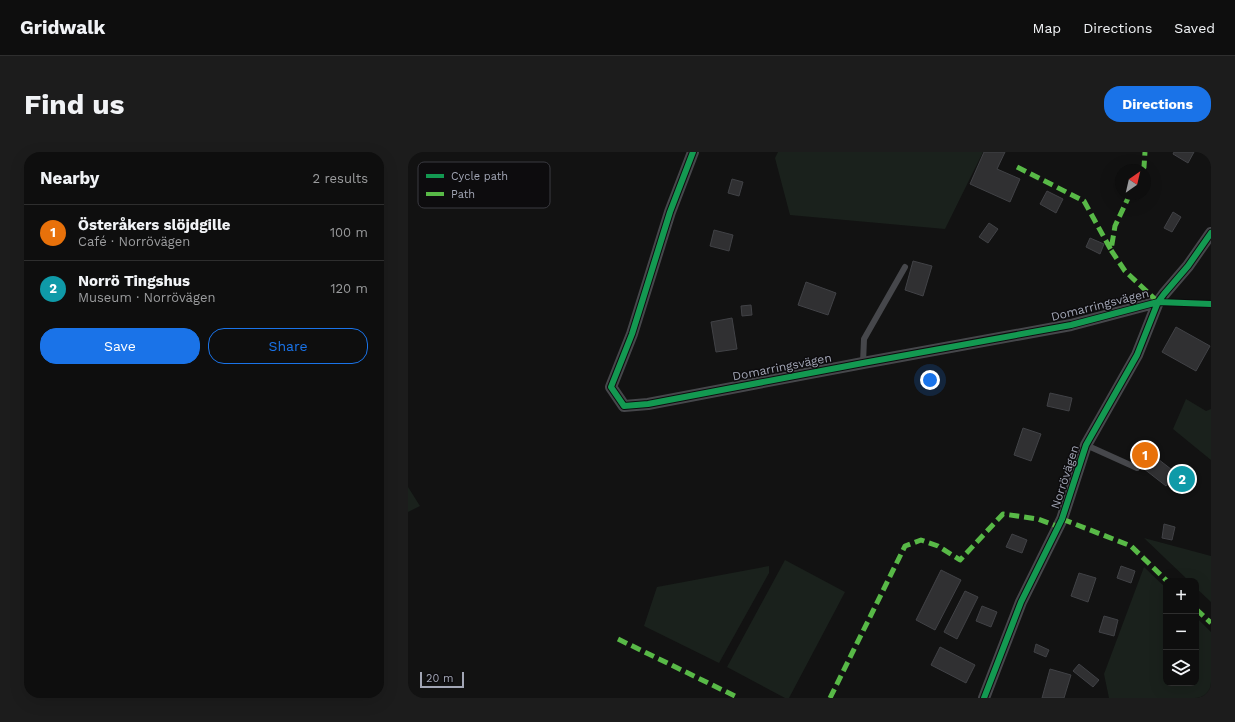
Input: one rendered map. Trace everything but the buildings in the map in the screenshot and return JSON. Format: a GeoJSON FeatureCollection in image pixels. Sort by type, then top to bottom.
{"type":"FeatureCollection","features":[{"type":"Feature","properties":{"kind":"street","name":"Domarringsvägen"},"geometry":{"type":"LineString","coordinates":[[694,152],[670,212],[632,334],[611,387],[624,406],[648,404],[1071,325],[1158,302]]}},
{"type":"Feature","properties":{"kind":"street","name":"Norrövägen"},"geometry":{"type":"LineString","coordinates":[[984,698],[1021,602],[1062,519],[1086,445],[1137,355],[1158,302],[1188,266],[1211,233]]}},
{"type":"Feature","properties":{"kind":"lane"},"geometry":{"type":"LineString","coordinates":[[863,363],[864,339],[904,267]]}},
{"type":"Feature","properties":{"kind":"lane"},"geometry":{"type":"LineString","coordinates":[[1086,445],[1137,468]]}},
{"type":"Feature","properties":{"kind":"shaded area"},"geometry":{"type":"Polygon","coordinates":[[[778,152],[983,152],[945,229],[790,215],[775,158],[778,152]]]}},
{"type":"Feature","properties":{"kind":"shaded area"},"geometry":{"type":"Polygon","coordinates":[[[1186,399],[1206,411],[1211,409],[1211,460],[1173,429],[1186,399]]]}},
{"type":"Feature","properties":{"kind":"shaded area"},"geometry":{"type":"Polygon","coordinates":[[[408,487],[420,506],[408,512],[408,487]]]}},
{"type":"Feature","properties":{"kind":"shaded area"},"geometry":{"type":"Polygon","coordinates":[[[1144,538],[1211,556],[1211,602],[1199,591],[1199,578],[1186,578],[1144,538]]]}},
{"type":"Feature","properties":{"kind":"shaded area"},"geometry":{"type":"Polygon","coordinates":[[[785,560],[845,592],[789,698],[785,698],[727,667],[785,560]]]}},
{"type":"Feature","properties":{"kind":"shaded area"},"geometry":{"type":"Polygon","coordinates":[[[769,566],[769,573],[719,663],[644,626],[657,587],[769,566]]]}},
{"type":"Feature","properties":{"kind":"shaded area"},"geometry":{"type":"Polygon","coordinates":[[[1144,567],[1163,585],[1163,686],[1199,686],[1199,620],[1211,632],[1211,698],[1109,698],[1104,674],[1144,567]]]}},
{"type":"Feature","properties":{"kind":"marked path"},"geometry":{"type":"LineString","coordinates":[[1144,164],[1145,152]]}},
{"type":"Feature","properties":{"kind":"marked path"},"geometry":{"type":"LineString","coordinates":[[1017,167],[1084,201],[1111,250]]}},
{"type":"Feature","properties":{"kind":"marked path"},"geometry":{"type":"LineString","coordinates":[[1127,200],[1115,226],[1111,250],[1125,271],[1158,302]]}},
{"type":"Feature","properties":{"kind":"marked path"},"geometry":{"type":"LineString","coordinates":[[830,698],[905,546],[921,540],[938,546],[960,560],[1003,514],[1038,519],[1059,527]]}},
{"type":"Feature","properties":{"kind":"marked path"},"geometry":{"type":"LineString","coordinates":[[1062,519],[1131,546],[1164,578]]}},
{"type":"Feature","properties":{"kind":"marked path"},"geometry":{"type":"LineString","coordinates":[[1199,612],[1211,623]]}},
{"type":"Feature","properties":{"kind":"marked path"},"geometry":{"type":"LineString","coordinates":[[618,639],[739,698]]}},
{"type":"Feature","properties":{"kind":"cycle path"},"geometry":{"type":"LineString","coordinates":[[693,152],[670,212],[632,334],[611,387],[624,406],[648,404],[1071,325],[1158,302],[1211,304]]}},
{"type":"Feature","properties":{"kind":"cycle path"},"geometry":{"type":"LineString","coordinates":[[984,698],[1021,602],[1062,519],[1086,445],[1137,355],[1158,302],[1188,266],[1211,233]]}},
{"type":"Feature","properties":{"kind":"place","name":"Österåkers slöjdgille"},"geometry":{"type":"Point","coordinates":[1145,455]}},
{"type":"Feature","properties":{"kind":"place","name":"Norrö Tingshus"},"geometry":{"type":"Point","coordinates":[1182,479]}}]}
